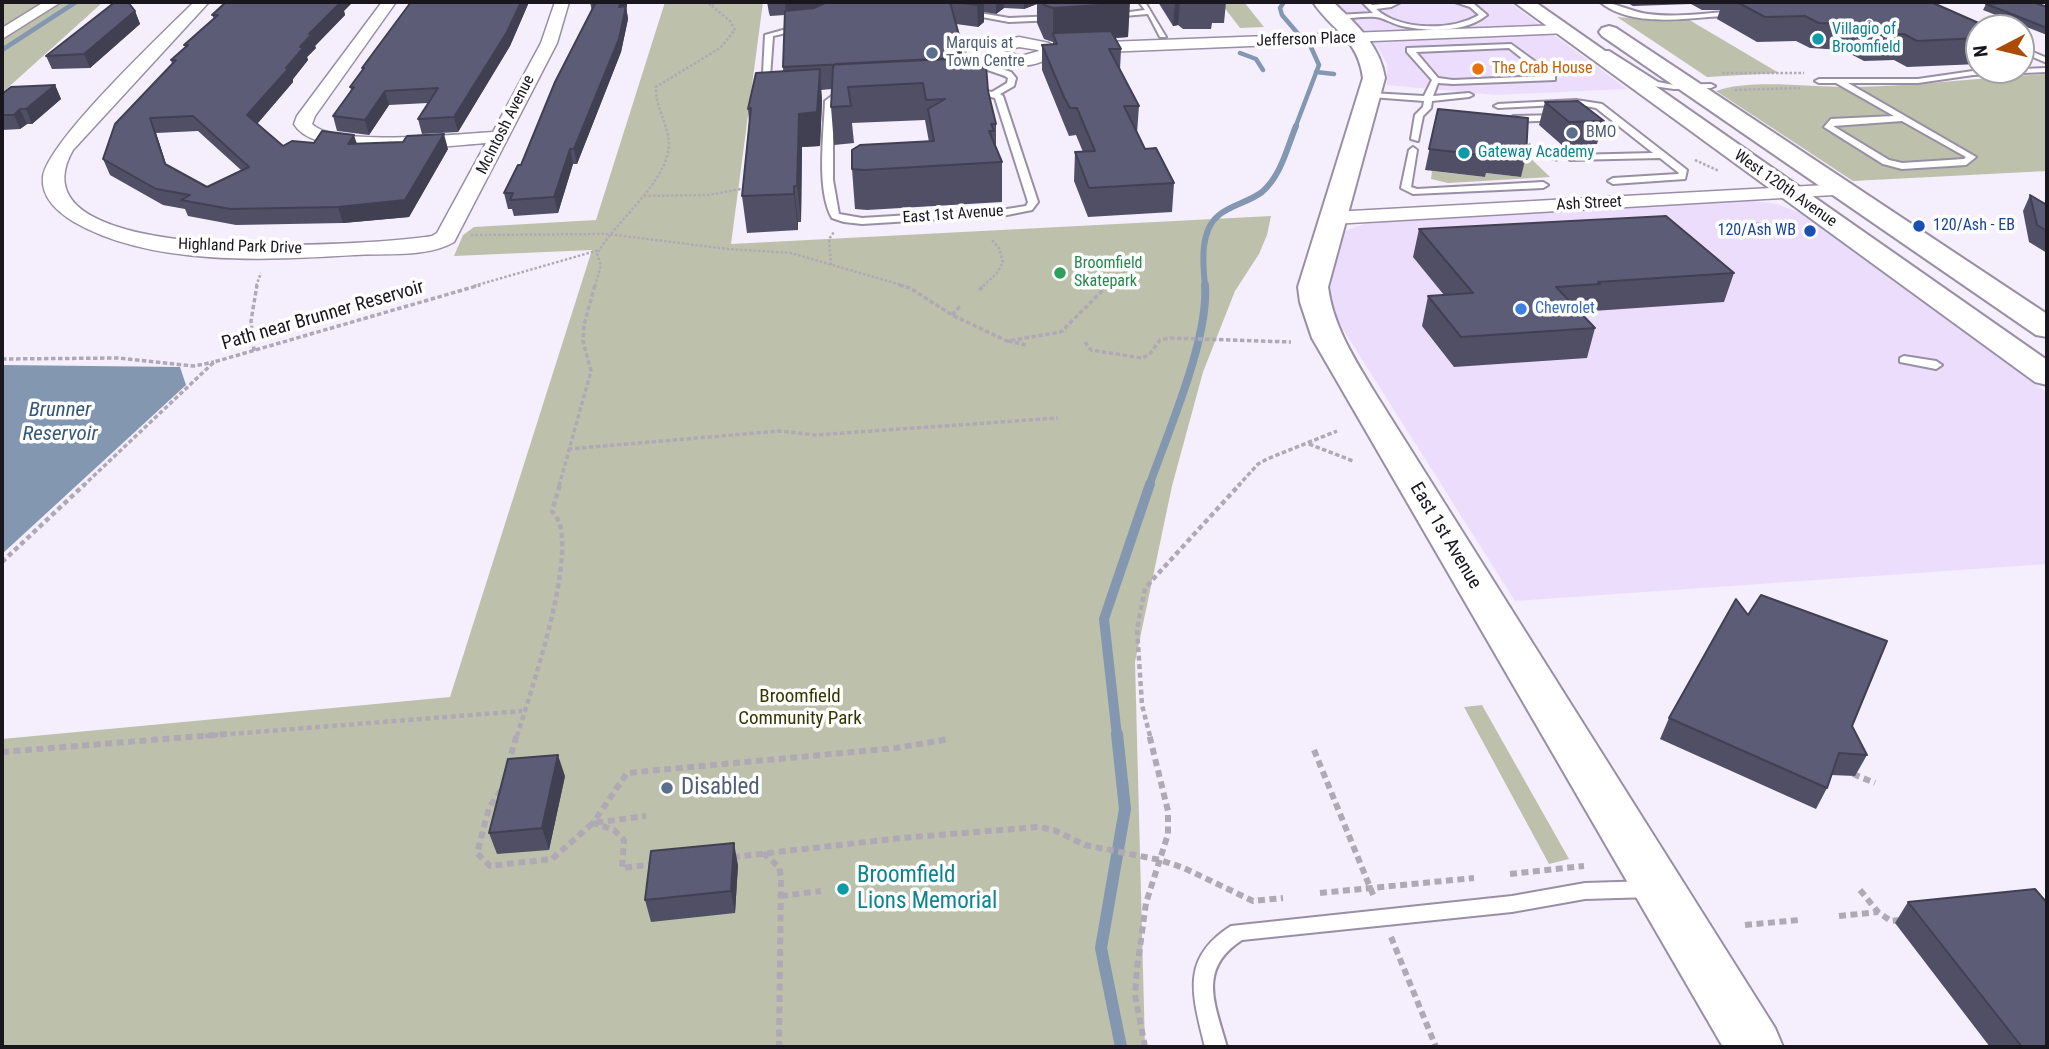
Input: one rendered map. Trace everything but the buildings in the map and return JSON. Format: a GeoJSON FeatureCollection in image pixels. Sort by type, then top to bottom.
{"type":"FeatureCollection","features":[{"type":"Feature","properties":{"kind":"main road","name":"East 1st Avenue"},"geometry":{"type":"LineString","coordinates":[[1322,2],[1357,38],[1371,59],[1372,91],[1313,287],[1313,299],[1320,318],[1377,423],[1754,1047]]}},
{"type":"Feature","properties":{"kind":"main road","name":"West 120th Avenue"},"geometry":{"type":"LineString","coordinates":[[1524,2],[2047,375]]}},
{"type":"Feature","properties":{"kind":"main road","name":"West 120th Avenue"},"geometry":{"type":"LineString","coordinates":[[1592,20],[1701,86],[1844,190],[2047,327]]}},
{"type":"Feature","properties":{"kind":"street"},"geometry":{"type":"LineString","coordinates":[[2,34],[54,2]]}},
{"type":"Feature","properties":{"kind":"street","name":"Highland Park Drive"},"geometry":{"type":"LineString","coordinates":[[202,2],[58,156],[53,168],[52,186],[64,206],[93,225],[118,234],[193,248],[285,251],[438,242]]}},
{"type":"Feature","properties":{"kind":"street"},"geometry":{"type":"LineString","coordinates":[[389,2],[306,116],[303,124],[307,131],[331,140],[356,143],[500,137]]}},
{"type":"Feature","properties":{"kind":"street","name":"McIntosh Avenue"},"geometry":{"type":"LineString","coordinates":[[438,242],[448,235],[549,43],[562,2]]}},
{"type":"Feature","properties":{"kind":"street","name":"Jefferson Place"},"geometry":{"type":"LineString","coordinates":[[1049,50],[1563,30]]}},
{"type":"Feature","properties":{"kind":"street"},"geometry":{"type":"LineString","coordinates":[[1013,31],[1049,50],[1047,54],[1035,59],[1000,57],[993,52],[1013,31]]}},
{"type":"Feature","properties":{"kind":"street","name":"Ash Street"},"geometry":{"type":"LineString","coordinates":[[1334,218],[1844,190]]}},
{"type":"Feature","properties":{"kind":"lane"},"geometry":{"type":"LineString","coordinates":[[1142,2],[1163,35]]}},
{"type":"Feature","properties":{"kind":"lane"},"geometry":{"type":"LineString","coordinates":[[1367,4],[1389,6],[1398,2]]}},
{"type":"Feature","properties":{"kind":"lane"},"geometry":{"type":"LineString","coordinates":[[1337,17],[1379,15],[1418,26],[1462,25],[1483,15],[1472,5],[1458,2]]}},
{"type":"Feature","properties":{"kind":"lane"},"geometry":{"type":"LineString","coordinates":[[1524,2],[1656,84],[1701,86]]}},
{"type":"Feature","properties":{"kind":"lane"},"geometry":{"type":"LineString","coordinates":[[1603,2],[1621,12],[1647,17],[1751,13]]}},
{"type":"Feature","properties":{"kind":"lane"},"geometry":{"type":"LineString","coordinates":[[1367,4],[1379,15]]}},
{"type":"Feature","properties":{"kind":"lane"},"geometry":{"type":"LineString","coordinates":[[1104,16],[1143,14],[1149,11]]}},
{"type":"Feature","properties":{"kind":"lane"},"geometry":{"type":"LineString","coordinates":[[1013,31],[1035,12]]}},
{"type":"Feature","properties":{"kind":"lane"},"geometry":{"type":"LineString","coordinates":[[959,13],[1013,31],[1065,17]]}},
{"type":"Feature","properties":{"kind":"lane"},"geometry":{"type":"LineString","coordinates":[[771,94],[765,90],[769,35],[784,29],[813,25]]}},
{"type":"Feature","properties":{"kind":"lane"},"geometry":{"type":"LineString","coordinates":[[1511,46],[1552,78],[1453,82],[1436,80],[1410,50],[1511,46]]}},
{"type":"Feature","properties":{"kind":"lane"},"geometry":{"type":"LineString","coordinates":[[965,73],[1000,57]]}},
{"type":"Feature","properties":{"kind":"lane"},"geometry":{"type":"LineString","coordinates":[[954,89],[996,93],[1011,84],[1012,78],[1008,74],[983,66]]}},
{"type":"Feature","properties":{"kind":"lane"},"geometry":{"type":"LineString","coordinates":[[1819,81],[1918,81],[1973,73],[2047,69]]}},
{"type":"Feature","properties":{"kind":"lane"},"geometry":{"type":"LineString","coordinates":[[1415,139],[1419,115],[1427,108],[1436,80]]}},
{"type":"Feature","properties":{"kind":"lane"},"geometry":{"type":"LineString","coordinates":[[1838,81],[1972,157],[1966,162],[1902,166],[1886,162],[1828,127],[1831,122],[1902,118]]}},
{"type":"Feature","properties":{"kind":"lane"},"geometry":{"type":"LineString","coordinates":[[1372,91],[1429,96]]}},
{"type":"Feature","properties":{"kind":"lane","name":"East 1st Avenue"},"geometry":{"type":"LineString","coordinates":[[844,220],[1007,212],[1029,208],[1033,202],[996,93]]}},
{"type":"Feature","properties":{"kind":"lane"},"geometry":{"type":"LineString","coordinates":[[821,97],[847,96]]}},
{"type":"Feature","properties":{"kind":"lane"},"geometry":{"type":"LineString","coordinates":[[833,97],[829,101],[830,208],[834,215],[844,220]]}},
{"type":"Feature","properties":{"kind":"lane"},"geometry":{"type":"LineString","coordinates":[[1498,106],[1584,102],[1599,106],[1684,172],[1682,177],[1613,181]]}},
{"type":"Feature","properties":{"kind":"lane"},"geometry":{"type":"LineString","coordinates":[[1597,115],[1610,114]]}},
{"type":"Feature","properties":{"kind":"lane"},"geometry":{"type":"LineString","coordinates":[[1513,119],[1569,117]]}},
{"type":"Feature","properties":{"kind":"lane"},"geometry":{"type":"LineString","coordinates":[[1413,150],[1406,188],[1416,192],[1543,186]]}},
{"type":"Feature","properties":{"kind":"lane"},"geometry":{"type":"LineString","coordinates":[[1573,158],[1662,155]]}},
{"type":"Feature","properties":{"kind":"lane"},"geometry":{"type":"LineString","coordinates":[[1737,229],[1766,227]]}},
{"type":"Feature","properties":{"kind":"lane"},"geometry":{"type":"LineString","coordinates":[[1904,360],[1936,365]]}},
{"type":"Feature","properties":{"kind":"lane"},"geometry":{"type":"LineString","coordinates":[[1216,1047],[1202,989],[1203,973],[1209,956],[1217,945],[1238,932],[1512,904],[1585,891],[1658,889]]}},
{"type":"Feature","properties":{"kind":"path"},"geometry":{"type":"LineString","coordinates":[[506,770],[522,711],[535,677],[562,567],[560,524],[552,511],[591,371],[583,341],[584,325],[601,265],[597,254],[607,234],[643,196],[659,173],[669,148],[657,104],[656,88],[676,73],[728,43],[735,30],[713,4],[705,2]]}},
{"type":"Feature","properties":{"kind":"path"},"geometry":{"type":"LineString","coordinates":[[962,43],[975,42]]}},
{"type":"Feature","properties":{"kind":"path"},"geometry":{"type":"LineString","coordinates":[[1717,73],[1812,73]]}},
{"type":"Feature","properties":{"kind":"path"},"geometry":{"type":"LineString","coordinates":[[1524,140],[1544,156],[1562,162]]}},
{"type":"Feature","properties":{"kind":"path"},"geometry":{"type":"LineString","coordinates":[[643,196],[709,195],[747,188],[747,191]]}},
{"type":"Feature","properties":{"kind":"path"},"geometry":{"type":"LineString","coordinates":[[831,265],[829,239],[844,220]]}},
{"type":"Feature","properties":{"kind":"path"},"geometry":{"type":"LineString","coordinates":[[463,236],[607,234],[728,249],[791,253],[910,288],[952,315],[1007,341],[1026,345]]}},
{"type":"Feature","properties":{"kind":"path"},"geometry":{"type":"LineString","coordinates":[[979,290],[999,274],[1003,266],[1001,251],[992,240]]}},
{"type":"Feature","properties":{"kind":"path","name":"Path near Brunner Reservoir"},"geometry":{"type":"LineString","coordinates":[[2,562],[214,362],[600,250]]}},
{"type":"Feature","properties":{"kind":"path"},"geometry":{"type":"LineString","coordinates":[[1007,341],[1061,332],[1114,279],[1123,260]]}},
{"type":"Feature","properties":{"kind":"path"},"geometry":{"type":"LineString","coordinates":[[254,351],[249,327],[251,307],[254,291],[264,268]]}},
{"type":"Feature","properties":{"kind":"path"},"geometry":{"type":"LineString","coordinates":[[952,315],[961,305]]}},
{"type":"Feature","properties":{"kind":"path"},"geometry":{"type":"LineString","coordinates":[[1085,342],[1091,350],[1138,358],[1149,355],[1160,340],[1176,338],[1290,342]]}},
{"type":"Feature","properties":{"kind":"path"},"geometry":{"type":"LineString","coordinates":[[2,359],[118,358],[194,366],[214,362]]}},
{"type":"Feature","properties":{"kind":"path"},"geometry":{"type":"LineString","coordinates":[[189,386],[195,375],[194,366]]}},
{"type":"Feature","properties":{"kind":"path"},"geometry":{"type":"LineString","coordinates":[[568,449],[780,431],[815,435],[1058,418]]}},
{"type":"Feature","properties":{"kind":"path"},"geometry":{"type":"LineString","coordinates":[[1145,1047],[1135,995],[1137,969],[1146,904],[1168,834],[1168,811],[1142,705],[1137,629],[1146,588],[1258,464],[1275,454],[1308,444],[1337,431]]}},
{"type":"Feature","properties":{"kind":"path"},"geometry":{"type":"LineString","coordinates":[[1308,444],[1353,461]]}},
{"type":"Feature","properties":{"kind":"path"},"geometry":{"type":"LineString","coordinates":[[2,752],[522,711]]}},
{"type":"Feature","properties":{"kind":"path"},"geometry":{"type":"LineString","coordinates":[[503,782],[500,794],[489,808],[478,853],[490,866],[552,859],[593,823],[627,773],[895,748],[949,739]]}},
{"type":"Feature","properties":{"kind":"path"},"geometry":{"type":"LineString","coordinates":[[1314,750],[1376,900]]}},
{"type":"Feature","properties":{"kind":"path"},"geometry":{"type":"LineString","coordinates":[[1845,770],[1875,783]]}},
{"type":"Feature","properties":{"kind":"path"},"geometry":{"type":"LineString","coordinates":[[593,823],[646,816]]}},
{"type":"Feature","properties":{"kind":"path"},"geometry":{"type":"LineString","coordinates":[[593,823],[614,830],[624,839],[622,868],[660,864]]}},
{"type":"Feature","properties":{"kind":"path"},"geometry":{"type":"LineString","coordinates":[[724,857],[1038,827],[1054,830],[1085,845],[1160,860],[1184,868],[1253,901],[1283,898]]}},
{"type":"Feature","properties":{"kind":"path"},"geometry":{"type":"LineString","coordinates":[[763,853],[779,867],[779,1047]]}},
{"type":"Feature","properties":{"kind":"path"},"geometry":{"type":"LineString","coordinates":[[1510,874],[1584,866]]}},
{"type":"Feature","properties":{"kind":"path"},"geometry":{"type":"LineString","coordinates":[[1320,893],[1474,878]]}},
{"type":"Feature","properties":{"kind":"path"},"geometry":{"type":"LineString","coordinates":[[1860,890],[1878,912],[1891,921],[1904,919]]}},
{"type":"Feature","properties":{"kind":"path"},"geometry":{"type":"LineString","coordinates":[[781,896],[821,891]]}},
{"type":"Feature","properties":{"kind":"path"},"geometry":{"type":"LineString","coordinates":[[1839,916],[1878,912]]}},
{"type":"Feature","properties":{"kind":"path"},"geometry":{"type":"LineString","coordinates":[[1745,925],[1799,920]]}},
{"type":"Feature","properties":{"kind":"path"},"geometry":{"type":"LineString","coordinates":[[1388,930],[1436,1047]]}},
{"type":"Feature","properties":{"kind":"shaded area"},"geometry":{"type":"Polygon","coordinates":[[[1333,2],[1509,2],[1627,89],[1496,95],[1387,85],[1387,64],[1378,48],[1333,2]]]}},
{"type":"Feature","properties":{"kind":"shaded area"},"geometry":{"type":"Polygon","coordinates":[[[1753,201],[1777,204],[1800,213],[2047,393],[2047,564],[1515,601],[1327,304],[1326,294],[1344,231],[1370,222],[1753,201]]]}},
{"type":"Feature","properties":{"kind":"green space"},"geometry":{"type":"Polygon","coordinates":[[[2,2],[103,2],[2,93],[2,2]]]}},
{"type":"Feature","properties":{"kind":"green space","name":"Broomfield Community Park"},"geometry":{"type":"Polygon","coordinates":[[[665,2],[763,2],[731,244],[1271,216],[1259,254],[1235,291],[1203,372],[1172,486],[1135,662],[1145,1047],[2,1047],[2,739],[450,697],[592,250],[454,256],[463,235],[474,227],[596,220],[665,2]]]}},
{"type":"Feature","properties":{"kind":"green space"},"geometry":{"type":"Polygon","coordinates":[[[1220,2],[1244,2],[1264,27],[1240,28],[1220,2]]]}},
{"type":"Feature","properties":{"kind":"green space"},"geometry":{"type":"Polygon","coordinates":[[[1617,17],[1654,20],[1686,18],[1779,73],[1707,77],[1617,17]]]}},
{"type":"Feature","properties":{"kind":"green space"},"geometry":{"type":"Polygon","coordinates":[[[2047,74],[2047,171],[1853,181],[1716,91],[1747,85],[1839,87],[1965,80],[1965,84],[2035,84],[2035,75],[2047,74]]]}},
{"type":"Feature","properties":{"kind":"green space"},"geometry":{"type":"Polygon","coordinates":[[[1495,124],[1550,177],[1448,183],[1431,179],[1432,171],[1485,177],[1486,173],[1521,177],[1495,124]]]}},
{"type":"Feature","properties":{"kind":"green space"},"geometry":{"type":"Polygon","coordinates":[[[1482,705],[1569,859],[1549,864],[1464,707],[1482,705]]]}},
{"type":"Feature","properties":{"kind":"water","name":"Brunner Reservoir"},"geometry":{"type":"Polygon","coordinates":[[[2,365],[180,367],[186,385],[2,554],[2,365]]]}},
{"type":"Feature","properties":{"kind":"waterway"},"geometry":{"type":"LineString","coordinates":[[2,50],[76,2]]}},
{"type":"Feature","properties":{"kind":"waterway"},"geometry":{"type":"LineString","coordinates":[[1284,2],[1280,8],[1282,15],[1300,36]]}},
{"type":"Feature","properties":{"kind":"waterway"},"geometry":{"type":"LineString","coordinates":[[1310,45],[1319,65],[1316,72]]}},
{"type":"Feature","properties":{"kind":"waterway"},"geometry":{"type":"LineString","coordinates":[[1240,53],[1256,59],[1263,70]]}},
{"type":"Feature","properties":{"kind":"waterway"},"geometry":{"type":"LineString","coordinates":[[1295,128],[1316,72]]}},
{"type":"Feature","properties":{"kind":"waterway"},"geometry":{"type":"LineString","coordinates":[[1316,72],[1334,74]]}},
{"type":"Feature","properties":{"kind":"waterway"},"geometry":{"type":"LineString","coordinates":[[1205,286],[1204,248],[1208,230],[1219,215],[1257,195],[1269,185],[1283,161],[1296,126]]}},
{"type":"Feature","properties":{"kind":"waterway"},"geometry":{"type":"LineString","coordinates":[[1149,486],[1194,358],[1205,307],[1205,286]]}},
{"type":"Feature","properties":{"kind":"waterway"},"geometry":{"type":"LineString","coordinates":[[1117,736],[1104,619],[1150,484]]}},
{"type":"Feature","properties":{"kind":"waterway"},"geometry":{"type":"LineString","coordinates":[[1117,734],[1125,809],[1101,948],[1121,1047]]}},
{"type":"Feature","properties":{"kind":"place","name":"Villagio of Broomfield"},"geometry":{"type":"Point","coordinates":[1818,39]}},
{"type":"Feature","properties":{"kind":"place","name":"Marquis at Town Centre"},"geometry":{"type":"Point","coordinates":[932,53]}},
{"type":"Feature","properties":{"kind":"place","name":"The Crab House"},"geometry":{"type":"Point","coordinates":[1478,69]}},
{"type":"Feature","properties":{"kind":"place","name":"BMO"},"geometry":{"type":"Point","coordinates":[1572,133]}},
{"type":"Feature","properties":{"kind":"place","name":"Gateway Academy"},"geometry":{"type":"Point","coordinates":[1464,153]}},
{"type":"Feature","properties":{"kind":"place","name":"120/Ash - EB"},"geometry":{"type":"Point","coordinates":[1919,226]}},
{"type":"Feature","properties":{"kind":"place","name":"120/Ash WB"},"geometry":{"type":"Point","coordinates":[1810,231]}},
{"type":"Feature","properties":{"kind":"place","name":"Broomfield Skatepark"},"geometry":{"type":"Point","coordinates":[1060,273]}},
{"type":"Feature","properties":{"kind":"place","name":"Chevrolet"},"geometry":{"type":"Point","coordinates":[1521,309]}},
{"type":"Feature","properties":{"kind":"place","name":"Disabled"},"geometry":{"type":"Point","coordinates":[667,788]}},
{"type":"Feature","properties":{"kind":"place","name":"Broomfield Lions Memorial"},"geometry":{"type":"Point","coordinates":[843,889]}}]}
